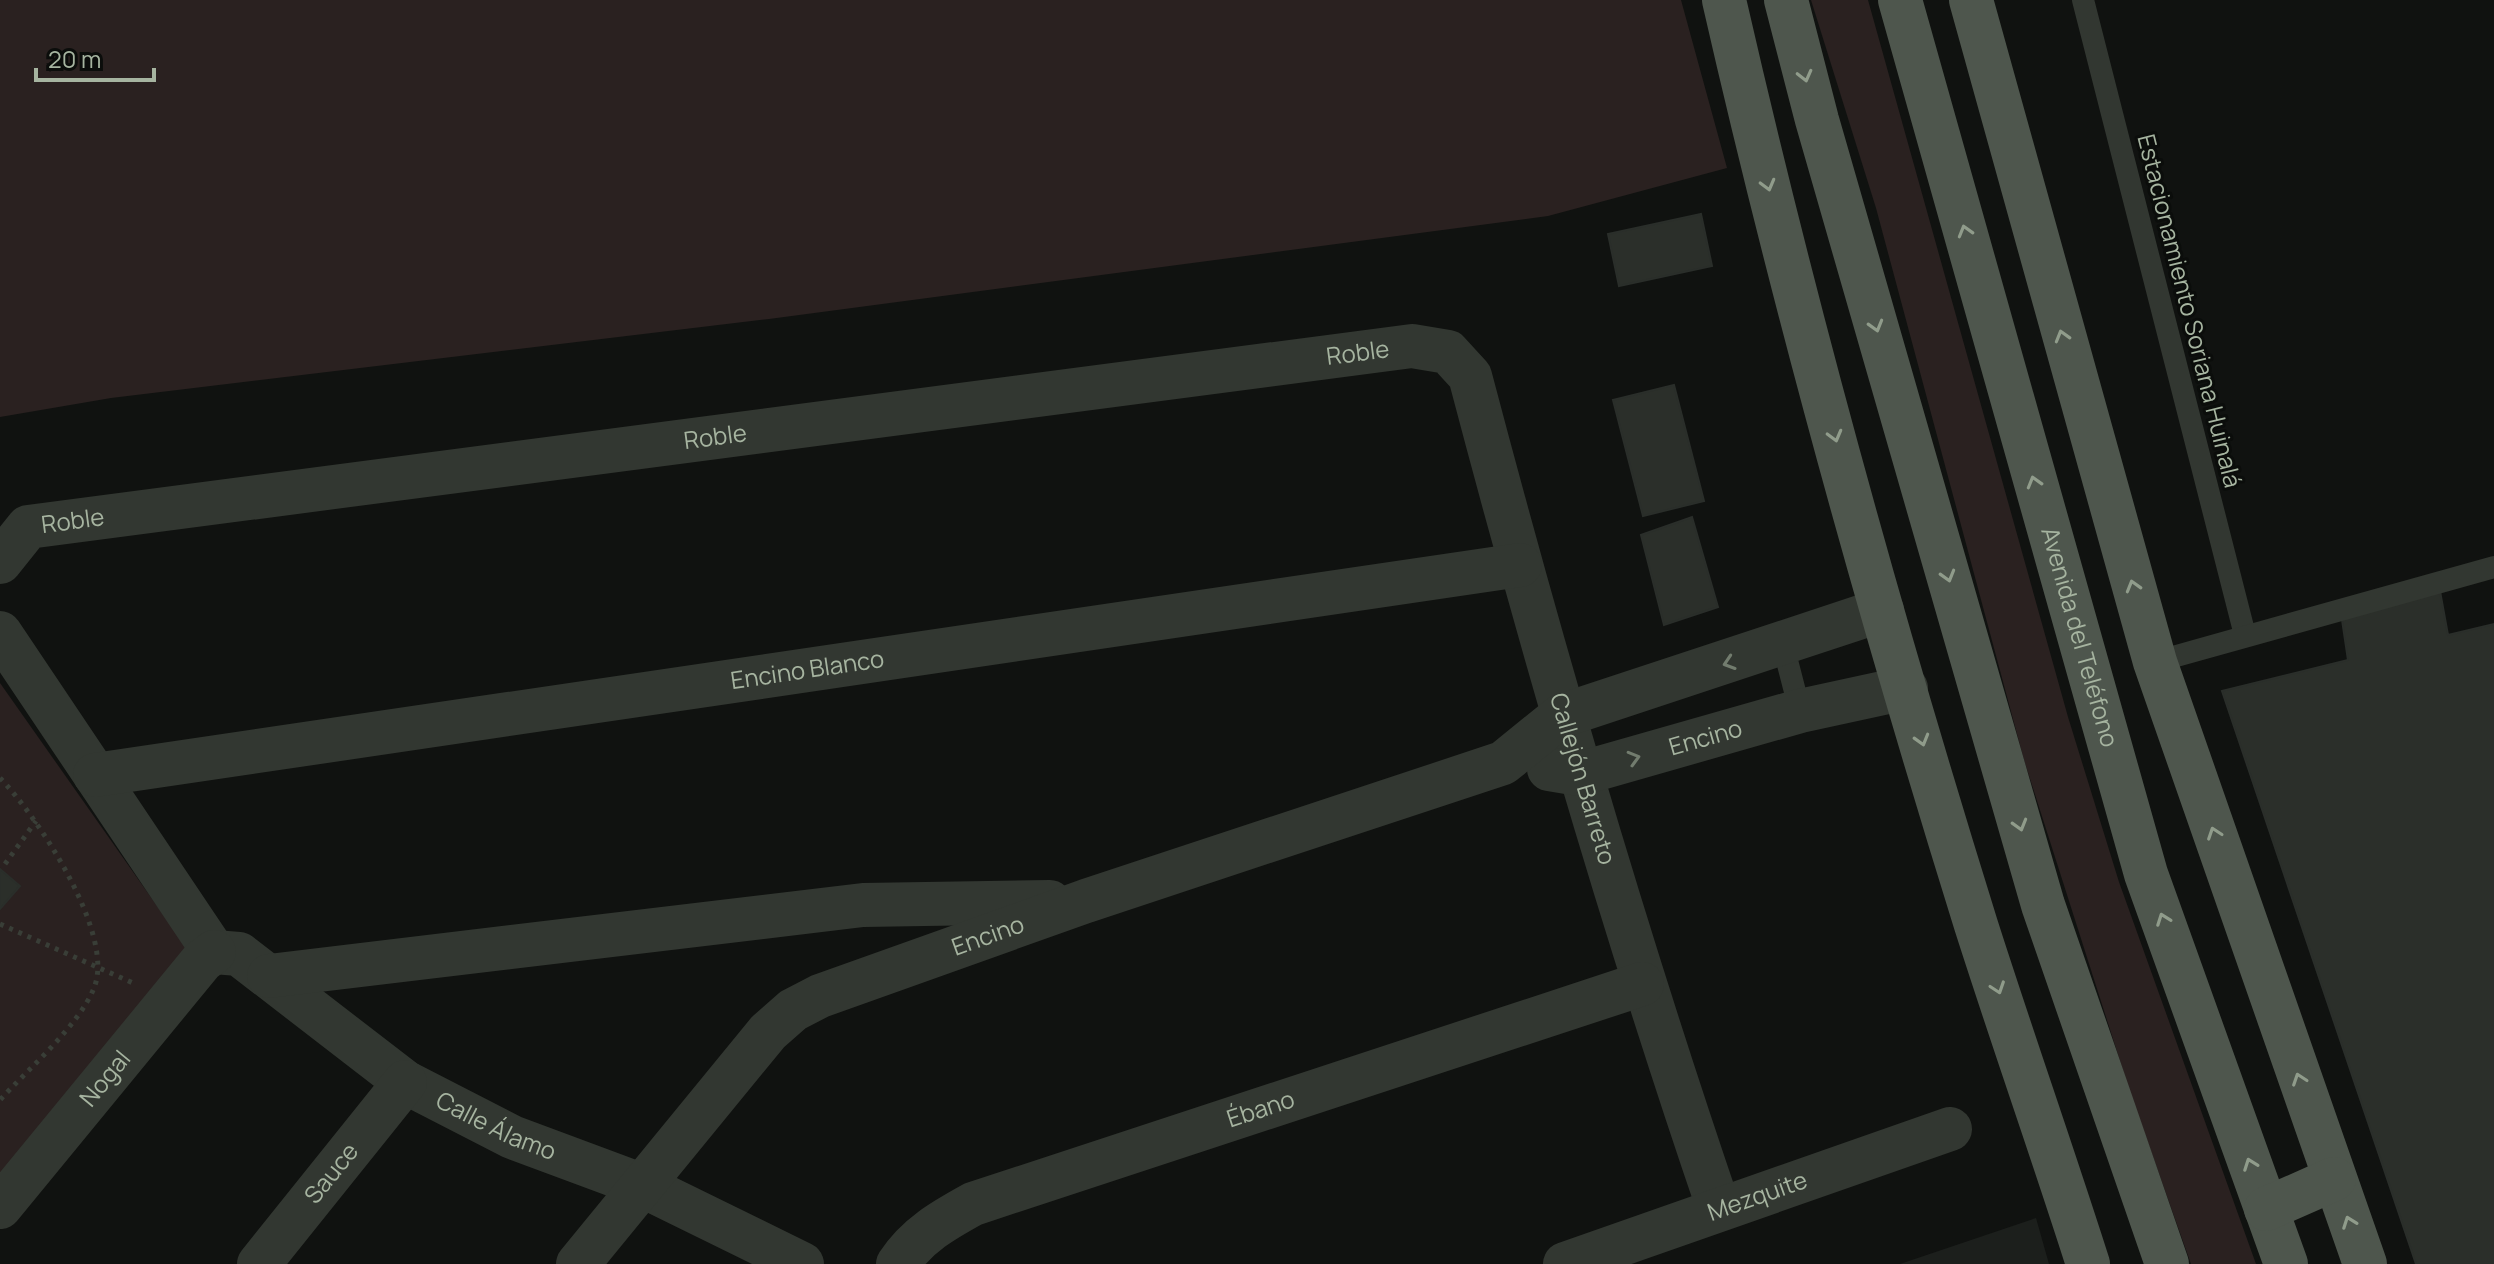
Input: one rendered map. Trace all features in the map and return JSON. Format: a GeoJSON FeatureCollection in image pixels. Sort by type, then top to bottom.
{"type":"FeatureCollection","features":[{"type":"Feature","properties":{"kind":"main road"},"geometry":{"type":"LineString","coordinates":[[1724,0],[1756,139],[1882,610],[1977,926],[2088,1264]]}},
{"type":"Feature","properties":{"kind":"main road"},"geometry":{"type":"LineString","coordinates":[[1786,0],[1817,120],[2043,905],[2167,1264]]}},
{"type":"Feature","properties":{"kind":"main road","name":"Avenida del Teléfono"},"geometry":{"type":"LineString","coordinates":[[1900,0],[2146,874],[2286,1264]]}},
{"type":"Feature","properties":{"kind":"main road"},"geometry":{"type":"LineString","coordinates":[[1971,0],[2155,662],[2365,1264]]}},
{"type":"Feature","properties":{"kind":"main road"},"geometry":{"type":"LineString","coordinates":[[1927,94],[1991,80]]}},
{"type":"Feature","properties":{"kind":"main road"},"geometry":{"type":"LineString","coordinates":[[1756,139],[1817,120]]}},
{"type":"Feature","properties":{"kind":"main road"},"geometry":{"type":"LineString","coordinates":[[1977,926],[2043,905]]}},
{"type":"Feature","properties":{"kind":"main road"},"geometry":{"type":"LineString","coordinates":[[2266,1209],[2334,1179]]}},
{"type":"Feature","properties":{"kind":"street","name":"Roble"},"geometry":{"type":"LineString","coordinates":[[0,562],[28,527],[1412,346],[1448,352]]}},
{"type":"Feature","properties":{"kind":"street","name":"Callejón Barreto"},"geometry":{"type":"LineString","coordinates":[[1448,352],[1470,376],[1561,716],[1642,984],[1719,1209]]}},
{"type":"Feature","properties":{"kind":"street","name":"Encino Blanco"},"geometry":{"type":"LineString","coordinates":[[95,775],[1520,565]]}},
{"type":"Feature","properties":{"kind":"street","name":"Encino"},"geometry":{"type":"LineString","coordinates":[[578,1264],[768,1032],[793,1010],[820,996],[1086,901],[1503,763],[1561,716],[1882,610]]}},
{"type":"Feature","properties":{"kind":"street"},"geometry":{"type":"LineString","coordinates":[[0,633],[214,952]]}},
{"type":"Feature","properties":{"kind":"street","name":"Encino"},"geometry":{"type":"LineString","coordinates":[[1503,763],[1579,774],[1800,711],[1906,688]]}},
{"type":"Feature","properties":{"kind":"street"},"geometry":{"type":"LineString","coordinates":[[269,976],[863,905],[1086,901]]}},
{"type":"Feature","properties":{"kind":"street","name":"Calle Álamo"},"geometry":{"type":"LineString","coordinates":[[214,952],[239,954],[405,1082],[512,1137],[641,1185],[802,1264]]}},
{"type":"Feature","properties":{"kind":"street","name":"Nogal"},"geometry":{"type":"LineString","coordinates":[[0,1207],[202,961],[214,952]]}},
{"type":"Feature","properties":{"kind":"street","name":"Ébano"},"geometry":{"type":"LineString","coordinates":[[898,1264],[909,1247],[940,1222],[973,1204],[1642,984]]}},
{"type":"Feature","properties":{"kind":"street","name":"Sauce"},"geometry":{"type":"LineString","coordinates":[[259,1264],[405,1082]]}},
{"type":"Feature","properties":{"kind":"street","name":"Mezquite"},"geometry":{"type":"LineString","coordinates":[[1565,1264],[1950,1129]]}},
{"type":"Feature","properties":{"kind":"lane","name":"Estacionamiento Soriana Huinalá"},"geometry":{"type":"LineString","coordinates":[[2083,0],[2245,635]]}},
{"type":"Feature","properties":{"kind":"lane"},"geometry":{"type":"LineString","coordinates":[[2155,662],[2494,567]]}},
{"type":"Feature","properties":{"kind":"lane"},"geometry":{"type":"LineString","coordinates":[[1783,645],[1800,711]]}},
{"type":"Feature","properties":{"kind":"path"},"geometry":{"type":"LineString","coordinates":[[0,778],[24,802],[36,821],[84,910],[99,947],[95,986],[81,1010],[0,1100]]}},
{"type":"Feature","properties":{"kind":"path"},"geometry":{"type":"LineString","coordinates":[[5,864],[36,821]]}},
{"type":"Feature","properties":{"kind":"path"},"geometry":{"type":"LineString","coordinates":[[0,924],[97,964],[141,988]]}},
{"type":"Feature","properties":{"kind":"shaded area"},"geometry":{"type":"Polygon","coordinates":[[[0,0],[1681,0],[1727,168],[1548,216],[769,319],[111,398],[0,417],[0,0]]]}},
{"type":"Feature","properties":{"kind":"shaded area"},"geometry":{"type":"Polygon","coordinates":[[[1811,0],[1868,0],[2068,717],[2119,882],[2256,1264],[2191,1264],[2129,1089],[2024,760],[1876,208],[1811,0]]]}},
{"type":"Feature","properties":{"kind":"shaded area"},"geometry":{"type":"Polygon","coordinates":[[[0,683],[188,950],[0,1179],[0,683]]]}},
{"type":"Feature","properties":{"kind":"shaded area"},"geometry":{"type":"Polygon","coordinates":[[[2036,1218],[2049,1264],[1900,1264],[2036,1218]]]}},
{"type":"Feature","properties":{"kind":"building"},"geometry":{"type":"Polygon","coordinates":[[[1701,214],[1712,266],[1619,286],[1608,234],[1701,214]]]}},
{"type":"Feature","properties":{"kind":"building"},"geometry":{"type":"Polygon","coordinates":[[[1674,385],[1704,501],[1643,516],[1613,400],[1674,385]]]}},
{"type":"Feature","properties":{"kind":"building"},"geometry":{"type":"Polygon","coordinates":[[[1692,517],[1718,607],[1664,625],[1641,535],[1692,517]]]}},
{"type":"Feature","properties":{"kind":"building"},"geometry":{"type":"Polygon","coordinates":[[[2440,591],[2448,635],[2494,624],[2494,1264],[2416,1264],[2222,691],[2348,660],[2341,613],[2440,591]]]}},
{"type":"Feature","properties":{"kind":"building"},"geometry":{"type":"Polygon","coordinates":[[[0,869],[20,886],[0,909],[0,869]]]}}]}
